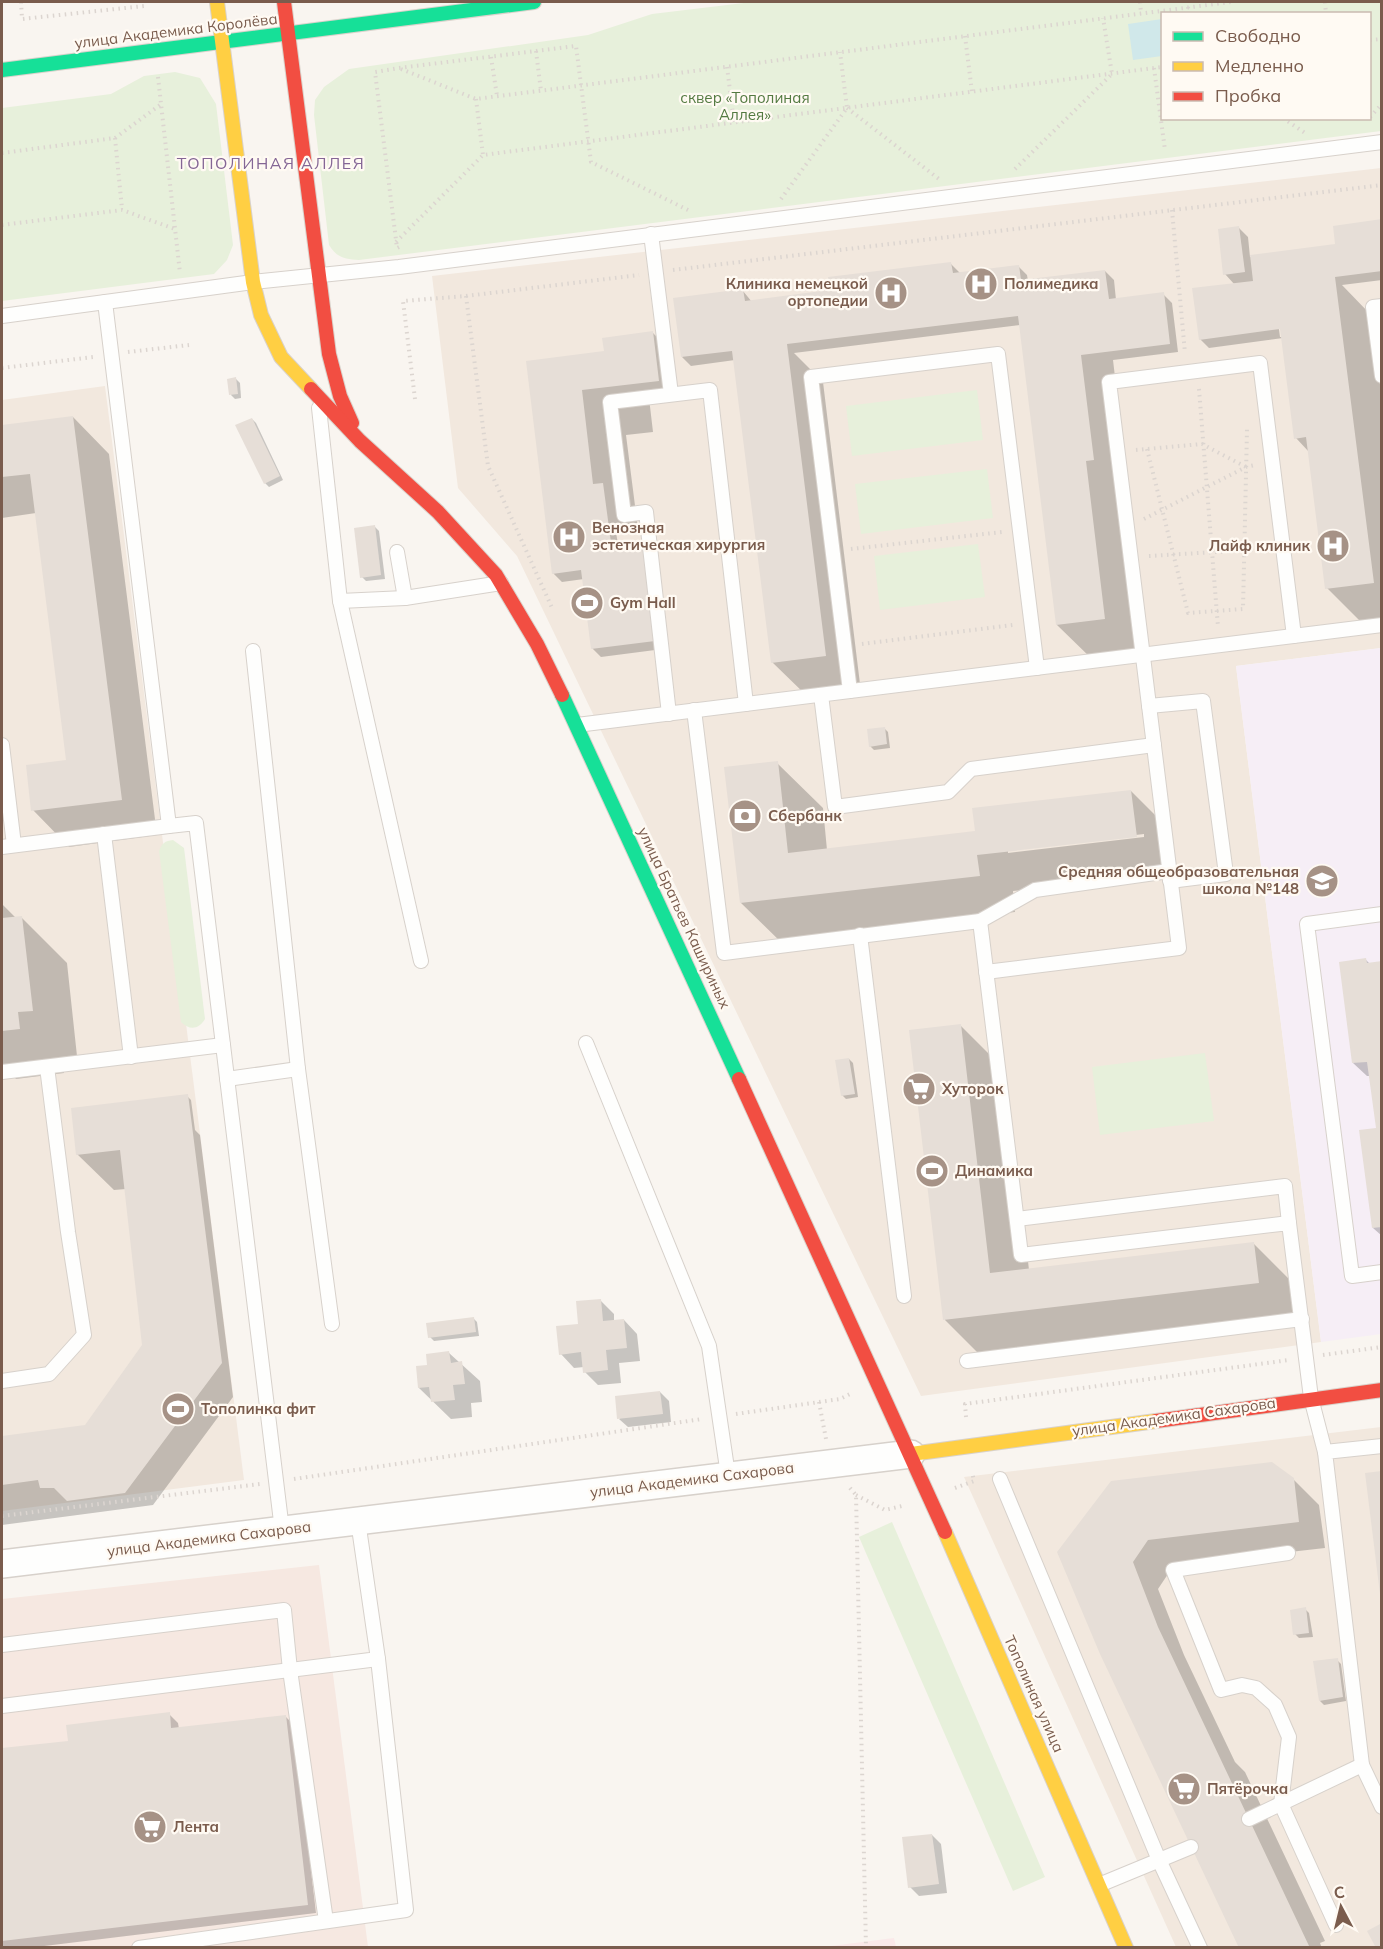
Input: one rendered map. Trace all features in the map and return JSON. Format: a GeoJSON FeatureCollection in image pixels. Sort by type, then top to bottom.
{"type":"FeatureCollection","features":[{"type":"Feature","properties":{"kind":"main road","name":"улица Братьев Кашириных"},"geometry":{"type":"LineString","coordinates":[[217,2],[253,282],[261,315],[281,357],[360,441],[438,512],[496,575],[537,644],[577,725],[911,1454]]}},
{"type":"Feature","properties":{"kind":"main road","name":"улица Братьев Кашириных"},"geometry":{"type":"LineString","coordinates":[[284,2],[329,354],[340,396],[360,441]]}},
{"type":"Feature","properties":{"kind":"main road","name":"улица Академика Королёва"},"geometry":{"type":"LineString","coordinates":[[2,70],[534,2]]}},
{"type":"Feature","properties":{"kind":"main road","name":"улица Академика Сахарова"},"geometry":{"type":"LineString","coordinates":[[911,1454],[1382,1390]]}},
{"type":"Feature","properties":{"kind":"main road","name":"Тополиная улица"},"geometry":{"type":"LineString","coordinates":[[911,1454],[1126,1947]]}},
{"type":"Feature","properties":{"kind":"street","name":"улица Академика Сахарова"},"geometry":{"type":"LineString","coordinates":[[2,1564],[911,1454]]}},
{"type":"Feature","properties":{"kind":"lane"},"geometry":{"type":"LineString","coordinates":[[2,316],[253,282],[1382,142]]}},
{"type":"Feature","properties":{"kind":"lane"},"geometry":{"type":"LineString","coordinates":[[651,234],[671,394]]}},
{"type":"Feature","properties":{"kind":"lane"},"geometry":{"type":"LineString","coordinates":[[105,302],[169,826]]}},
{"type":"Feature","properties":{"kind":"lane"},"geometry":{"type":"LineString","coordinates":[[1382,306],[1373,307],[1382,376]]}},
{"type":"Feature","properties":{"kind":"lane"},"geometry":{"type":"LineString","coordinates":[[850,691],[811,377],[998,354],[1037,668]]}},
{"type":"Feature","properties":{"kind":"lane"},"geometry":{"type":"LineString","coordinates":[[986,972],[1179,948],[1109,382],[1260,363],[1294,636]]}},
{"type":"Feature","properties":{"kind":"lane"},"geometry":{"type":"LineString","coordinates":[[669,714],[646,512],[624,515],[610,402],[710,390],[746,704]]}},
{"type":"Feature","properties":{"kind":"lane"},"geometry":{"type":"LineString","coordinates":[[318,397],[340,601],[421,961]]}},
{"type":"Feature","properties":{"kind":"lane"},"geometry":{"type":"LineString","coordinates":[[397,552],[405,598]]}},
{"type":"Feature","properties":{"kind":"lane"},"geometry":{"type":"LineString","coordinates":[[340,601],[405,598],[501,583]]}},
{"type":"Feature","properties":{"kind":"lane"},"geometry":{"type":"LineString","coordinates":[[577,725],[1382,625]]}},
{"type":"Feature","properties":{"kind":"lane"},"geometry":{"type":"LineString","coordinates":[[253,651],[298,1070],[332,1324]]}},
{"type":"Feature","properties":{"kind":"lane"},"geometry":{"type":"LineString","coordinates":[[822,694],[835,807],[948,792],[971,769],[1154,745]]}},
{"type":"Feature","properties":{"kind":"lane"},"geometry":{"type":"LineString","coordinates":[[694,710],[724,952],[980,921],[1035,890],[1170,876],[1226,874],[1203,701],[1149,706]]}},
{"type":"Feature","properties":{"kind":"lane"},"geometry":{"type":"LineString","coordinates":[[2,745],[8,846],[196,823],[282,1530]]}},
{"type":"Feature","properties":{"kind":"lane"},"geometry":{"type":"LineString","coordinates":[[104,834],[131,1057]]}},
{"type":"Feature","properties":{"kind":"lane"},"geometry":{"type":"LineString","coordinates":[[1382,914],[1307,924],[1352,1276],[1382,1272]]}},
{"type":"Feature","properties":{"kind":"lane"},"geometry":{"type":"LineString","coordinates":[[980,921],[1021,1256],[1289,1222]]}},
{"type":"Feature","properties":{"kind":"lane"},"geometry":{"type":"LineString","coordinates":[[860,935],[904,1296]]}},
{"type":"Feature","properties":{"kind":"lane"},"geometry":{"type":"LineString","coordinates":[[586,1043],[709,1346],[728,1475]]}},
{"type":"Feature","properties":{"kind":"lane"},"geometry":{"type":"LineString","coordinates":[[2,1072],[223,1045]]}},
{"type":"Feature","properties":{"kind":"lane"},"geometry":{"type":"LineString","coordinates":[[2,1381],[49,1374],[84,1335],[47,1067]]}},
{"type":"Feature","properties":{"kind":"lane"},"geometry":{"type":"LineString","coordinates":[[227,1079],[298,1070]]}},
{"type":"Feature","properties":{"kind":"lane"},"geometry":{"type":"LineString","coordinates":[[1017,1219],[1284,1186],[1311,1398],[1325,1452],[1362,1765],[1382,1807]]}},
{"type":"Feature","properties":{"kind":"lane"},"geometry":{"type":"LineString","coordinates":[[966,1360],[1302,1318]]}},
{"type":"Feature","properties":{"kind":"lane"},"geometry":{"type":"LineString","coordinates":[[1325,1452],[1382,1446]]}},
{"type":"Feature","properties":{"kind":"lane"},"geometry":{"type":"LineString","coordinates":[[1000,1479],[1159,1860],[1200,1947]]}},
{"type":"Feature","properties":{"kind":"lane"},"geometry":{"type":"LineString","coordinates":[[139,1947],[406,1910],[378,1659],[358,1521]]}},
{"type":"Feature","properties":{"kind":"lane"},"geometry":{"type":"LineString","coordinates":[[1288,1553],[1173,1570],[1221,1690],[1242,1685],[1256,1688],[1275,1705],[1289,1737],[1281,1804],[1336,1925]]}},
{"type":"Feature","properties":{"kind":"lane"},"geometry":{"type":"LineString","coordinates":[[2,1644],[284,1610],[290,1670],[326,1922]]}},
{"type":"Feature","properties":{"kind":"lane"},"geometry":{"type":"LineString","coordinates":[[2,1706],[378,1659]]}},
{"type":"Feature","properties":{"kind":"lane"},"geometry":{"type":"LineString","coordinates":[[1249,1819],[1362,1765]]}},
{"type":"Feature","properties":{"kind":"lane"},"geometry":{"type":"LineString","coordinates":[[1099,1885],[1191,1847]]}},
{"type":"Feature","properties":{"kind":"lane"},"geometry":{"type":"LineString","coordinates":[[1110,1912],[1117,1947]]}},
{"type":"Feature","properties":{"kind":"path"},"geometry":{"type":"LineString","coordinates":[[21,2],[22,19],[144,6],[143,2]]}},
{"type":"Feature","properties":{"kind":"path"},"geometry":{"type":"LineString","coordinates":[[1140,2],[1141,13]]}},
{"type":"Feature","properties":{"kind":"path"},"geometry":{"type":"LineString","coordinates":[[399,69],[476,99],[1231,2]]}},
{"type":"Feature","properties":{"kind":"path"},"geometry":{"type":"LineString","coordinates":[[1188,7],[1189,12]]}},
{"type":"Feature","properties":{"kind":"path"},"geometry":{"type":"LineString","coordinates":[[1103,18],[1112,74]]}},
{"type":"Feature","properties":{"kind":"path"},"geometry":{"type":"LineString","coordinates":[[964,36],[972,92]]}},
{"type":"Feature","properties":{"kind":"path"},"geometry":{"type":"LineString","coordinates":[[688,211],[591,162],[588,141],[576,46],[375,72],[397,245],[483,155],[588,141],[734,122],[1112,74],[1161,67]]}},
{"type":"Feature","properties":{"kind":"path"},"geometry":{"type":"LineString","coordinates":[[536,51],[541,91]]}},
{"type":"Feature","properties":{"kind":"path"},"geometry":{"type":"LineString","coordinates":[[781,199],[847,108],[840,52]]}},
{"type":"Feature","properties":{"kind":"path"},"geometry":{"type":"LineString","coordinates":[[491,57],[497,96]]}},
{"type":"Feature","properties":{"kind":"path"},"geometry":{"type":"LineString","coordinates":[[727,67],[734,122]]}},
{"type":"Feature","properties":{"kind":"path"},"geometry":{"type":"LineString","coordinates":[[1154,68],[1165,150]]}},
{"type":"Feature","properties":{"kind":"path"},"geometry":{"type":"LineString","coordinates":[[1015,169],[1112,74]]}},
{"type":"Feature","properties":{"kind":"path"},"geometry":{"type":"LineString","coordinates":[[158,76],[180,273]]}},
{"type":"Feature","properties":{"kind":"path"},"geometry":{"type":"LineString","coordinates":[[476,99],[483,155]]}},
{"type":"Feature","properties":{"kind":"path"},"geometry":{"type":"LineString","coordinates":[[1371,116],[1382,104]]}},
{"type":"Feature","properties":{"kind":"path"},"geometry":{"type":"LineString","coordinates":[[2,153],[115,138],[161,105]]}},
{"type":"Feature","properties":{"kind":"path"},"geometry":{"type":"LineString","coordinates":[[847,108],[939,179]]}},
{"type":"Feature","properties":{"kind":"path"},"geometry":{"type":"LineString","coordinates":[[1286,120],[1306,133]]}},
{"type":"Feature","properties":{"kind":"path"},"geometry":{"type":"LineString","coordinates":[[115,138],[123,210]]}},
{"type":"Feature","properties":{"kind":"path"},"geometry":{"type":"LineString","coordinates":[[416,399],[403,301],[466,296],[1382,185]]}},
{"type":"Feature","properties":{"kind":"path"},"geometry":{"type":"LineString","coordinates":[[2,225],[123,210],[174,229]]}},
{"type":"Feature","properties":{"kind":"path"},"geometry":{"type":"LineString","coordinates":[[1172,210],[1202,444],[1219,645]]}},
{"type":"Feature","properties":{"kind":"path"},"geometry":{"type":"LineString","coordinates":[[466,296],[488,466],[555,615]]}},
{"type":"Feature","properties":{"kind":"path"},"geometry":{"type":"LineString","coordinates":[[1147,449],[1188,613],[1243,609],[1247,422]]}},
{"type":"Feature","properties":{"kind":"path"},"geometry":{"type":"LineString","coordinates":[[1118,452],[1202,444],[1246,467]]}},
{"type":"Feature","properties":{"kind":"path"},"geometry":{"type":"LineString","coordinates":[[1127,528],[1246,467],[1273,462]]}},
{"type":"Feature","properties":{"kind":"path"},"geometry":{"type":"LineString","coordinates":[[832,551],[1020,530]]}},
{"type":"Feature","properties":{"kind":"path"},"geometry":{"type":"LineString","coordinates":[[1130,557],[1283,548]]}},
{"type":"Feature","properties":{"kind":"path"},"geometry":{"type":"LineString","coordinates":[[844,647],[1031,623]]}},
{"type":"Feature","properties":{"kind":"path"},"geometry":{"type":"LineString","coordinates":[[974,1480],[967,1445],[965,1404],[1382,1347]]}},
{"type":"Feature","properties":{"kind":"path"},"geometry":{"type":"LineString","coordinates":[[2,1516],[276,1482],[840,1399],[878,1382]]}},
{"type":"Feature","properties":{"kind":"path"},"geometry":{"type":"LineString","coordinates":[[819,1402],[831,1463],[855,1495],[866,1947]]}},
{"type":"Feature","properties":{"kind":"shaded area"},"geometry":{"type":"Polygon","coordinates":[[[1381,168],[1381,648],[1236,666],[1321,1342],[921,1396],[517,556],[458,488],[432,276],[1381,168]]]}},
{"type":"Feature","properties":{"kind":"shaded area"},"geometry":{"type":"Polygon","coordinates":[[[105,386],[244,1480],[2,1511],[2,400],[105,386]]]}},
{"type":"Feature","properties":{"kind":"shaded area","name":"Средняя общеобразовательная школа №148"},"geometry":{"type":"Polygon","coordinates":[[[1381,648],[1381,1334],[1321,1342],[1236,666],[1381,648]]]}},
{"type":"Feature","properties":{"kind":"shaded area"},"geometry":{"type":"Polygon","coordinates":[[[1381,1427],[1381,1947],[1176,1947],[964,1477],[1381,1427]]]}},
{"type":"Feature","properties":{"kind":"shaded area"},"geometry":{"type":"Polygon","coordinates":[[[319,1565],[368,1947],[2,1947],[2,1599],[319,1565]]]}},
{"type":"Feature","properties":{"kind":"shaded area"},"geometry":{"type":"Polygon","coordinates":[[[894,1938],[896,1947],[823,1947],[894,1938]]]}},
{"type":"Feature","properties":{"kind":"green space","name":"сквер «Тополиная Аллея»"},"geometry":{"type":"Polygon","coordinates":[[[752,2],[1381,2],[1381,131],[359,260],[342,257],[335,253],[329,245],[314,115],[315,100],[324,87],[349,69],[588,35],[652,14],[752,2]]]}},
{"type":"Feature","properties":{"kind":"green space"},"geometry":{"type":"Polygon","coordinates":[[[175,72],[200,78],[216,104],[233,245],[227,260],[214,274],[2,301],[2,108],[111,94],[144,76],[175,72]]]}},
{"type":"Feature","properties":{"kind":"green space"},"geometry":{"type":"Polygon","coordinates":[[[977,390],[983,440],[852,456],[846,406],[977,390]]]}},
{"type":"Feature","properties":{"kind":"green space"},"geometry":{"type":"Polygon","coordinates":[[[987,469],[993,518],[861,534],[855,484],[987,469]]]}},
{"type":"Feature","properties":{"kind":"green space"},"geometry":{"type":"Polygon","coordinates":[[[978,544],[985,597],[880,610],[874,556],[978,544]]]}},
{"type":"Feature","properties":{"kind":"green space"},"geometry":{"type":"Polygon","coordinates":[[[173,840],[184,848],[205,1019],[194,1028],[181,1022],[159,851],[164,843],[173,840]]]}},
{"type":"Feature","properties":{"kind":"green space"},"geometry":{"type":"Polygon","coordinates":[[[1205,1053],[1214,1121],[1100,1135],[1092,1067],[1205,1053]]]}},
{"type":"Feature","properties":{"kind":"green space"},"geometry":{"type":"Polygon","coordinates":[[[892,1522],[1045,1877],[1013,1891],[859,1537],[892,1522]]]}},
{"type":"Feature","properties":{"kind":"water"},"geometry":{"type":"Polygon","coordinates":[[[1161,19],[1161,56],[1133,60],[1128,24],[1161,19]]]}},
{"type":"Feature","properties":{"kind":"building"},"geometry":{"type":"Polygon","coordinates":[[[1382,219],[1382,271],[1335,277],[1374,583],[1325,589],[1306,437],[1294,439],[1280,329],[1199,340],[1192,288],[1253,281],[1250,255],[1335,244],[1333,226],[1382,219]]]}},
{"type":"Feature","properties":{"kind":"building"},"geometry":{"type":"Polygon","coordinates":[[[1239,226],[1245,272],[1223,275],[1218,229],[1239,226]]]}},
{"type":"Feature","properties":{"kind":"building"},"geometry":{"type":"Polygon","coordinates":[[[951,262],[953,273],[1019,265],[1021,280],[1105,270],[1109,299],[1164,292],[1170,344],[1081,355],[1094,460],[1086,461],[1105,619],[1056,625],[1018,316],[787,344],[826,656],[771,663],[732,351],[681,357],[673,298],[743,289],[745,301],[829,290],[828,277],[951,262]]]}},
{"type":"Feature","properties":{"kind":"building"},"geometry":{"type":"Polygon","coordinates":[[[653,331],[659,381],[582,390],[593,484],[603,483],[612,550],[643,546],[655,641],[591,649],[581,570],[552,574],[526,361],[604,351],[602,338],[653,331]]]}},
{"type":"Feature","properties":{"kind":"building"},"geometry":{"type":"Polygon","coordinates":[[[236,377],[238,394],[229,395],[227,379],[236,377]]]}},
{"type":"Feature","properties":{"kind":"building"},"geometry":{"type":"Polygon","coordinates":[[[73,416],[122,800],[31,811],[26,765],[66,760],[30,474],[2,477],[2,425],[73,416]]]}},
{"type":"Feature","properties":{"kind":"building"},"geometry":{"type":"Polygon","coordinates":[[[252,418],[280,476],[264,484],[235,425],[252,418]]]}},
{"type":"Feature","properties":{"kind":"building"},"geometry":{"type":"Polygon","coordinates":[[[375,525],[381,575],[360,578],[354,528],[375,525]]]}},
{"type":"Feature","properties":{"kind":"building"},"geometry":{"type":"Polygon","coordinates":[[[885,727],[887,744],[869,747],[867,729],[885,727]]]}},
{"type":"Feature","properties":{"kind":"building"},"geometry":{"type":"Polygon","coordinates":[[[778,761],[788,853],[975,831],[972,808],[1131,790],[1137,837],[977,855],[980,876],[740,903],[724,767],[778,761]]]}},
{"type":"Feature","properties":{"kind":"building"},"geometry":{"type":"Polygon","coordinates":[[[22,916],[33,1011],[18,1012],[20,1029],[2,1031],[2,918],[22,916]]]}},
{"type":"Feature","properties":{"kind":"building"},"geometry":{"type":"Polygon","coordinates":[[[1366,958],[1367,963],[1382,961],[1382,1227],[1372,1228],[1359,1130],[1376,1128],[1367,1062],[1352,1063],[1339,962],[1366,958]]]}},
{"type":"Feature","properties":{"kind":"building"},"geometry":{"type":"Polygon","coordinates":[[[961,1024],[990,1273],[1254,1242],[1259,1283],[943,1320],[909,1030],[961,1024]]]}},
{"type":"Feature","properties":{"kind":"building"},"geometry":{"type":"Polygon","coordinates":[[[849,1058],[855,1094],[841,1096],[835,1060],[849,1058]]]}},
{"type":"Feature","properties":{"kind":"building"},"geometry":{"type":"Polygon","coordinates":[[[188,1094],[222,1363],[125,1493],[67,1501],[54,1488],[40,1488],[38,1480],[2,1485],[2,1436],[85,1425],[142,1345],[120,1150],[76,1155],[71,1108],[188,1094]]]}},
{"type":"Feature","properties":{"kind":"building"},"geometry":{"type":"Polygon","coordinates":[[[601,1299],[603,1321],[624,1319],[627,1348],[606,1350],[608,1370],[583,1373],[581,1352],[559,1355],[556,1326],[578,1324],[576,1301],[601,1299]]]}},
{"type":"Feature","properties":{"kind":"building"},"geometry":{"type":"Polygon","coordinates":[[[474,1317],[476,1332],[428,1338],[426,1323],[474,1317]]]}},
{"type":"Feature","properties":{"kind":"building"},"geometry":{"type":"Polygon","coordinates":[[[449,1351],[451,1363],[462,1361],[465,1384],[453,1385],[455,1400],[431,1402],[429,1387],[418,1388],[416,1366],[427,1365],[426,1354],[449,1351]]]}},
{"type":"Feature","properties":{"kind":"building"},"geometry":{"type":"Polygon","coordinates":[[[660,1391],[663,1414],[617,1419],[615,1396],[660,1391]]]}},
{"type":"Feature","properties":{"kind":"building"},"geometry":{"type":"Polygon","coordinates":[[[1272,1462],[1294,1478],[1299,1522],[1148,1540],[1133,1562],[1158,1627],[1310,1948],[1239,1948],[1100,1654],[1057,1552],[1111,1481],[1272,1462]]]}},
{"type":"Feature","properties":{"kind":"building"},"geometry":{"type":"Polygon","coordinates":[[[1382,1471],[1382,1594],[1380,1594],[1365,1473],[1382,1471]]]}},
{"type":"Feature","properties":{"kind":"building"},"geometry":{"type":"Polygon","coordinates":[[[1306,1607],[1309,1633],[1293,1635],[1290,1610],[1306,1607]]]}},
{"type":"Feature","properties":{"kind":"building"},"geometry":{"type":"Polygon","coordinates":[[[1338,1658],[1343,1697],[1319,1701],[1313,1661],[1338,1658]]]}},
{"type":"Feature","properties":{"kind":"building","name":"Лента"},"geometry":{"type":"Polygon","coordinates":[[[170,1712],[171,1728],[286,1715],[308,1905],[2,1941],[2,1748],[68,1741],[66,1725],[170,1712]]]}},
{"type":"Feature","properties":{"kind":"building"},"geometry":{"type":"Polygon","coordinates":[[[932,1834],[939,1884],[908,1888],[902,1837],[932,1834]]]}},
{"type":"Feature","properties":{"kind":"building"},"geometry":{"type":"Polygon","coordinates":[[[1382,1923],[1382,1948],[1376,1948],[1367,1931],[1382,1923]]]}},
{"type":"Feature","properties":{"kind":"traffic: fast"},"geometry":{"type":"LineString","coordinates":[[2,70],[534,2]]}},
{"type":"Feature","properties":{"kind":"traffic: fast"},"geometry":{"type":"LineString","coordinates":[[562,695],[739,1079]]}},
{"type":"Feature","properties":{"kind":"traffic: slow"},"geometry":{"type":"LineString","coordinates":[[217,2],[253,282],[261,315],[281,357],[311,389]]}},
{"type":"Feature","properties":{"kind":"traffic: slow"},"geometry":{"type":"LineString","coordinates":[[911,1454],[1156,1421]]}},
{"type":"Feature","properties":{"kind":"traffic: slow"},"geometry":{"type":"LineString","coordinates":[[945,1532],[1126,1948]]}},
{"type":"Feature","properties":{"kind":"traffic: jam"},"geometry":{"type":"LineString","coordinates":[[284,2],[329,354],[340,396],[352,423]]}},
{"type":"Feature","properties":{"kind":"traffic: jam"},"geometry":{"type":"LineString","coordinates":[[311,389],[360,441],[438,512],[496,575],[537,644],[562,695]]}},
{"type":"Feature","properties":{"kind":"traffic: jam"},"geometry":{"type":"LineString","coordinates":[[739,1079],[945,1532]]}},
{"type":"Feature","properties":{"kind":"traffic: jam"},"geometry":{"type":"LineString","coordinates":[[1156,1421],[1382,1390]]}},
{"type":"Feature","properties":{"kind":"place","name":"Полимедика"},"geometry":{"type":"Point","coordinates":[981,284]}},
{"type":"Feature","properties":{"kind":"place","name":"Клиника немецкой ортопедии"},"geometry":{"type":"Point","coordinates":[891,293]}},
{"type":"Feature","properties":{"kind":"place","name":"Венозная эстетическая хирургия"},"geometry":{"type":"Point","coordinates":[569,537]}},
{"type":"Feature","properties":{"kind":"place","name":"Лайф клиник"},"geometry":{"type":"Point","coordinates":[1333,546]}},
{"type":"Feature","properties":{"kind":"place","name":"Gym Hall"},"geometry":{"type":"Point","coordinates":[587,603]}},
{"type":"Feature","properties":{"kind":"place","name":"Сбербанк"},"geometry":{"type":"Point","coordinates":[745,816]}},
{"type":"Feature","properties":{"kind":"place","name":"Средняя общеобразовательная школа №148"},"geometry":{"type":"Point","coordinates":[1322,881]}},
{"type":"Feature","properties":{"kind":"place","name":"Хуторок"},"geometry":{"type":"Point","coordinates":[919,1089]}},
{"type":"Feature","properties":{"kind":"place","name":"Динамика"},"geometry":{"type":"Point","coordinates":[932,1171]}},
{"type":"Feature","properties":{"kind":"place","name":"Тополинка фит"},"geometry":{"type":"Point","coordinates":[178,1409]}},
{"type":"Feature","properties":{"kind":"place","name":"Пятёрочка"},"geometry":{"type":"Point","coordinates":[1184,1789]}},
{"type":"Feature","properties":{"kind":"place","name":"Лента"},"geometry":{"type":"Point","coordinates":[150,1827]}},
{"type":"Feature","properties":{"kind":"district","name":"ТОПОЛИНАЯ АЛЛЕЯ"},"geometry":{"type":"Point","coordinates":[271,163]}}]}
